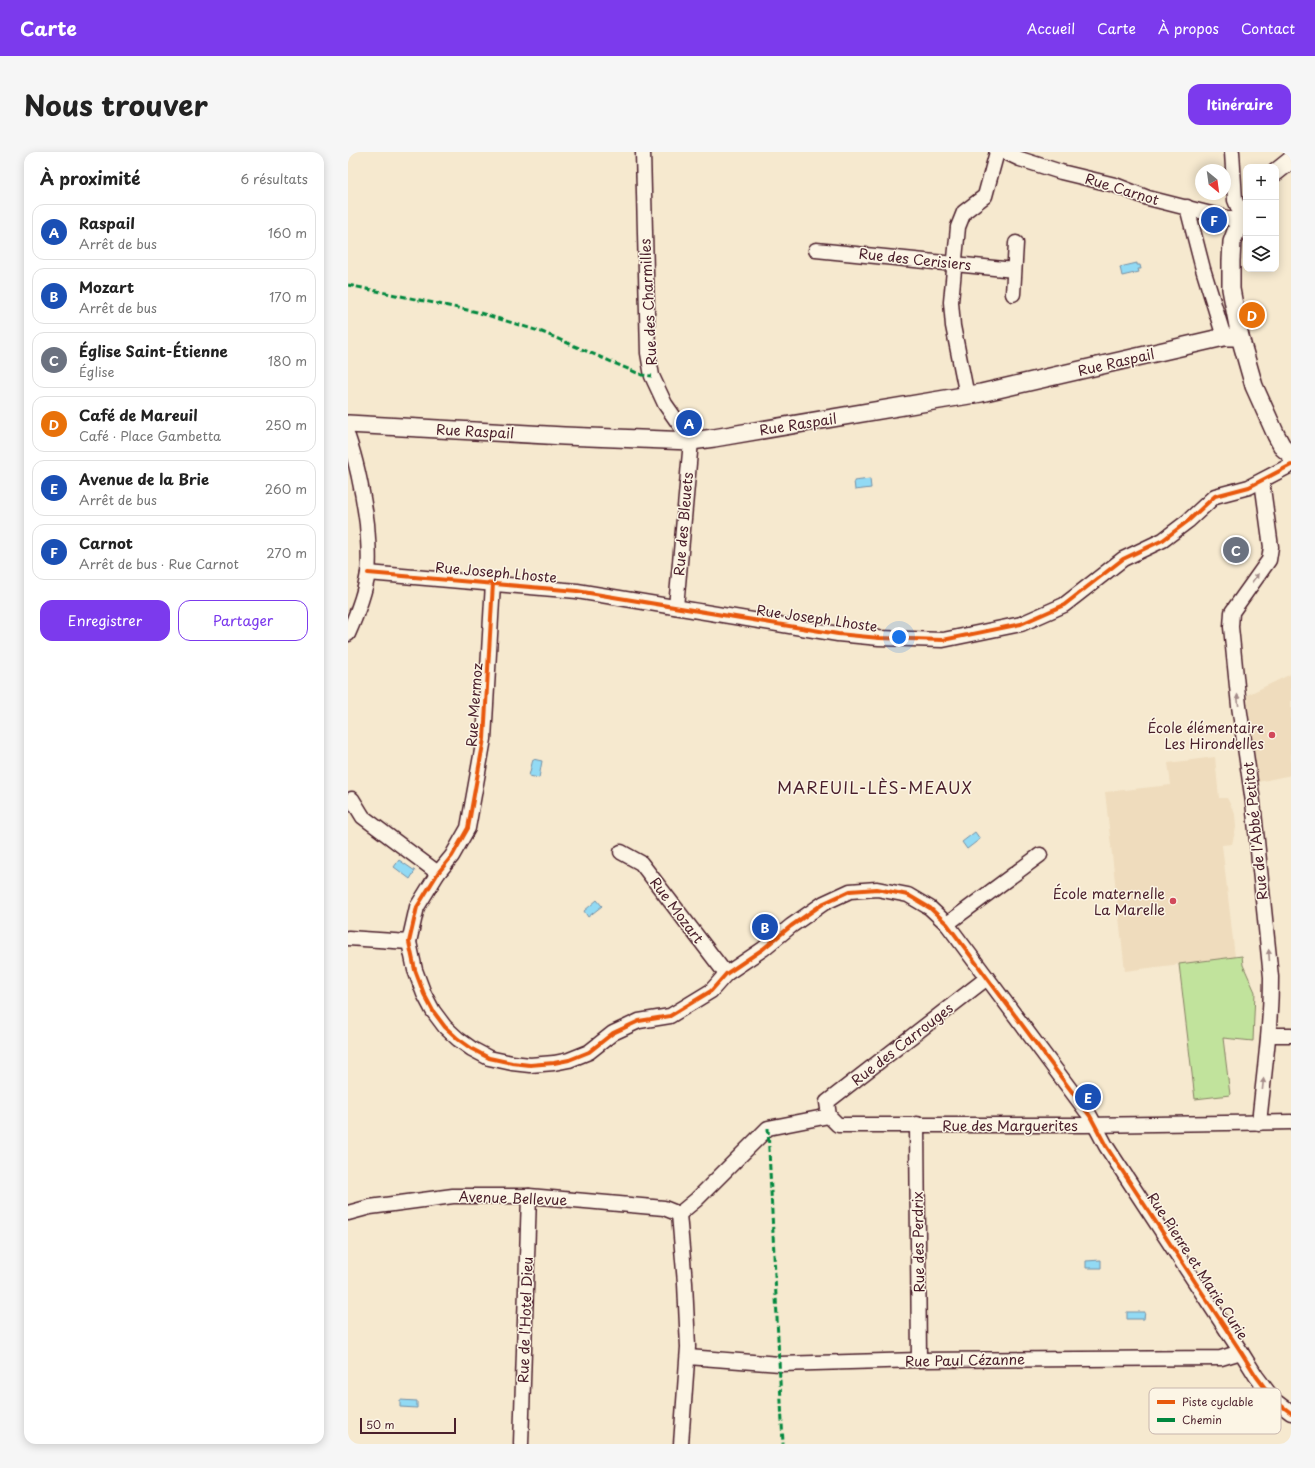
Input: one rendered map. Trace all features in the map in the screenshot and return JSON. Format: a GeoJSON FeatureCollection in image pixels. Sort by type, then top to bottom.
{"type":"FeatureCollection","features":[{"type":"Feature","properties":{"kind":"street","name":"Rue des Charmilles"},"geometry":{"type":"LineString","coordinates":[[643,152],[648,353],[652,376],[665,404],[691,441]]}},
{"type":"Feature","properties":{"kind":"street"},"geometry":{"type":"LineString","coordinates":[[966,396],[953,326],[951,302],[958,227],[964,212],[985,196],[997,152]]}},
{"type":"Feature","properties":{"kind":"street","name":"Rue Carnot"},"geometry":{"type":"LineString","coordinates":[[1006,152],[1022,155],[1061,172],[1116,185],[1148,198],[1187,208],[1242,216]]}},
{"type":"Feature","properties":{"kind":"street"},"geometry":{"type":"LineString","coordinates":[[1232,152],[1235,200],[1242,216],[1232,242],[1230,261],[1232,288],[1232,337]]}},
{"type":"Feature","properties":{"kind":"street"},"geometry":{"type":"LineString","coordinates":[[1279,170],[1291,160]]}},
{"type":"Feature","properties":{"kind":"street"},"geometry":{"type":"LineString","coordinates":[[1187,208],[1203,268],[1232,337],[1276,435],[1283,448],[1291,455]]}},
{"type":"Feature","properties":{"kind":"street"},"geometry":{"type":"LineString","coordinates":[[1013,294],[1016,243]]}},
{"type":"Feature","properties":{"kind":"street","name":"Rue des Cerisiers"},"geometry":{"type":"LineString","coordinates":[[816,250],[1014,270]]}},
{"type":"Feature","properties":{"kind":"street","name":"Rue Raspail"},"geometry":{"type":"LineString","coordinates":[[348,424],[564,436],[691,441],[966,396],[1232,337]]}},
{"type":"Feature","properties":{"kind":"street"},"geometry":{"type":"LineString","coordinates":[[348,438],[363,491],[369,545],[368,573],[355,618],[348,634]]}},
{"type":"Feature","properties":{"kind":"street","name":"Rue des Bleuets"},"geometry":{"type":"LineString","coordinates":[[676,607],[691,441]]}},
{"type":"Feature","properties":{"kind":"street","name":"Rue Joseph Lhoste"},"geometry":{"type":"LineString","coordinates":[[368,573],[577,591],[838,634],[879,638],[943,640],[1021,624],[1064,605],[1123,559],[1163,540],[1188,522],[1215,496],[1262,481],[1291,465]]}},
{"type":"Feature","properties":{"kind":"street","name":"Rue de l'Abbé Petitot"},"geometry":{"type":"LineString","coordinates":[[1259,1123],[1271,1005],[1268,948],[1254,809],[1239,706],[1231,627],[1232,612],[1269,560],[1271,547],[1262,481]]}},
{"type":"Feature","properties":{"kind":"street","name":"Rue Mermoz"},"geometry":{"type":"LineString","coordinates":[[410,942],[417,907],[438,872],[452,856],[468,828],[484,739],[493,583]]}},
{"type":"Feature","properties":{"kind":"street"},"geometry":{"type":"LineString","coordinates":[[352,799],[363,817],[438,872]]}},
{"type":"Feature","properties":{"kind":"street","name":"Rue Mozart"},"geometry":{"type":"LineString","coordinates":[[621,852],[641,863],[726,974]]}},
{"type":"Feature","properties":{"kind":"street"},"geometry":{"type":"LineString","coordinates":[[947,924],[1040,855]]}},
{"type":"Feature","properties":{"kind":"street","name":"Rue Pierre et Marie Curie"},"geometry":{"type":"LineString","coordinates":[[410,942],[415,970],[424,994],[445,1027],[472,1049],[489,1058],[530,1065],[554,1063],[569,1060],[589,1052],[612,1033],[639,1021],[670,1016],[711,991],[726,974],[763,949],[791,926],[824,903],[850,890],[877,889],[908,895],[930,908],[947,924],[1095,1124],[1106,1146],[1265,1388]]}},
{"type":"Feature","properties":{"kind":"street"},"geometry":{"type":"LineString","coordinates":[[348,938],[410,942]]}},
{"type":"Feature","properties":{"kind":"street","name":"Rue des Carrouges"},"geometry":{"type":"LineString","coordinates":[[829,1116],[827,1102],[988,978]]}},
{"type":"Feature","properties":{"kind":"street"},"geometry":{"type":"LineString","coordinates":[[1269,1035],[1291,1035]]}},
{"type":"Feature","properties":{"kind":"street"},"geometry":{"type":"LineString","coordinates":[[681,1444],[688,1357],[685,1283],[678,1214],[696,1200],[768,1128],[829,1116]]}},
{"type":"Feature","properties":{"kind":"street","name":"Rue des Marguerites"},"geometry":{"type":"LineString","coordinates":[[829,1116],[838,1125],[1291,1122]]}},
{"type":"Feature","properties":{"kind":"street","name":"Rue des Perdrix"},"geometry":{"type":"LineString","coordinates":[[917,1124],[919,1360]]}},
{"type":"Feature","properties":{"kind":"street","name":"Avenue Bellevue"},"geometry":{"type":"LineString","coordinates":[[348,1213],[370,1207],[453,1196],[529,1196],[664,1208],[678,1214]]}},
{"type":"Feature","properties":{"kind":"street","name":"Rue de l'Hotel Dieu"},"geometry":{"type":"LineString","coordinates":[[521,1444],[529,1196]]}},
{"type":"Feature","properties":{"kind":"street","name":"Rue Paul Cézanne"},"geometry":{"type":"LineString","coordinates":[[688,1357],[780,1364],[919,1360],[1222,1358],[1241,1352]]}},
{"type":"Feature","properties":{"kind":"street","name":"Rue Pierre et Marie Curie"},"geometry":{"type":"LineString","coordinates":[[1281,1405],[1291,1413]]}},
{"type":"Feature","properties":{"kind":"shaded area","name":"École élémentaire Les Hirondelles"},"geometry":{"type":"Polygon","coordinates":[[[1291,674],[1291,775],[1258,782],[1247,695],[1291,674]]]}},
{"type":"Feature","properties":{"kind":"shaded area","name":"École maternelle La Marelle"},"geometry":{"type":"Polygon","coordinates":[[[1215,757],[1219,798],[1227,798],[1235,814],[1236,828],[1232,844],[1222,845],[1235,957],[1125,971],[1105,792],[1171,785],[1168,763],[1215,757]]]}},
{"type":"Feature","properties":{"kind":"green space"},"geometry":{"type":"Polygon","coordinates":[[[1242,956],[1243,965],[1255,992],[1253,1041],[1223,1038],[1230,1095],[1195,1099],[1179,964],[1242,956]]]}},
{"type":"Feature","properties":{"kind":"water"},"geometry":{"type":"Polygon","coordinates":[[[1137,263],[1137,265],[1140,265],[1141,269],[1138,269],[1139,272],[1122,276],[1120,267],[1137,263]]]}},
{"type":"Feature","properties":{"kind":"water"},"geometry":{"type":"Polygon","coordinates":[[[870,479],[871,488],[855,490],[854,481],[870,479]]]}},
{"type":"Feature","properties":{"kind":"water"},"geometry":{"type":"Polygon","coordinates":[[[533,759],[542,761],[539,778],[529,776],[533,759]]]}},
{"type":"Feature","properties":{"kind":"water"},"geometry":{"type":"Polygon","coordinates":[[[975,832],[980,839],[967,849],[962,842],[975,832]]]}},
{"type":"Feature","properties":{"kind":"water"},"geometry":{"type":"Polygon","coordinates":[[[399,860],[415,871],[410,879],[394,867],[399,860]]]}},
{"type":"Feature","properties":{"kind":"water"},"geometry":{"type":"Polygon","coordinates":[[[597,900],[602,906],[588,917],[584,911],[597,900]]]}},
{"type":"Feature","properties":{"kind":"water"},"geometry":{"type":"Polygon","coordinates":[[[1101,1260],[1101,1268],[1086,1268],[1086,1261],[1101,1260]]]}},
{"type":"Feature","properties":{"kind":"water"},"geometry":{"type":"Polygon","coordinates":[[[1127,1312],[1145,1312],[1144,1319],[1127,1319],[1127,1312]]]}},
{"type":"Feature","properties":{"kind":"water"},"geometry":{"type":"Polygon","coordinates":[[[400,1400],[417,1401],[417,1408],[400,1407],[400,1400]]]}},
{"type":"Feature","properties":{"kind":"marked path"},"geometry":{"type":"LineString","coordinates":[[348,285],[477,312],[542,332],[642,375],[652,376]]}},
{"type":"Feature","properties":{"kind":"marked path"},"geometry":{"type":"LineString","coordinates":[[768,1128],[783,1444]]}},
{"type":"Feature","properties":{"kind":"cycle path"},"geometry":{"type":"LineString","coordinates":[[368,573],[577,591],[838,634],[879,638],[943,640],[1021,624],[1064,605],[1123,559],[1163,540],[1188,521],[1215,496],[1249,487],[1291,465]]}},
{"type":"Feature","properties":{"kind":"cycle path"},"geometry":{"type":"LineString","coordinates":[[493,583],[484,739],[468,828],[452,856],[438,873],[417,907],[409,942],[415,970],[424,994],[433,1011],[445,1027],[472,1049],[489,1058],[530,1065],[569,1060],[589,1052],[613,1033],[639,1021],[670,1016],[711,991],[726,974],[763,949],[791,926],[824,903],[850,891],[877,889],[908,895],[930,908],[947,924],[1090,1116],[1106,1146],[1265,1388]]}},
{"type":"Feature","properties":{"kind":"cycle path"},"geometry":{"type":"LineString","coordinates":[[1281,1405],[1291,1413]]}},
{"type":"Feature","properties":{"kind":"place","name":"Carnot"},"geometry":{"type":"Point","coordinates":[1214,220]}},
{"type":"Feature","properties":{"kind":"place","name":"Café de Mareuil"},"geometry":{"type":"Point","coordinates":[1252,315]}},
{"type":"Feature","properties":{"kind":"place","name":"Raspail"},"geometry":{"type":"Point","coordinates":[689,423]}},
{"type":"Feature","properties":{"kind":"place","name":"Église Saint-Étienne"},"geometry":{"type":"Point","coordinates":[1236,550]}},
{"type":"Feature","properties":{"kind":"place","name":"École élémentaire Les Hirondelles"},"geometry":{"type":"Point","coordinates":[1272,735]}},
{"type":"Feature","properties":{"kind":"place","name":"École maternelle La Marelle"},"geometry":{"type":"Point","coordinates":[1173,901]}},
{"type":"Feature","properties":{"kind":"place","name":"Mozart"},"geometry":{"type":"Point","coordinates":[765,927]}},
{"type":"Feature","properties":{"kind":"place","name":"Avenue de la Brie"},"geometry":{"type":"Point","coordinates":[1088,1097]}},
{"type":"Feature","properties":{"kind":"district","name":"MAREUIL-LÈS-MEAUX"},"geometry":{"type":"Point","coordinates":[875,787]}}]}
